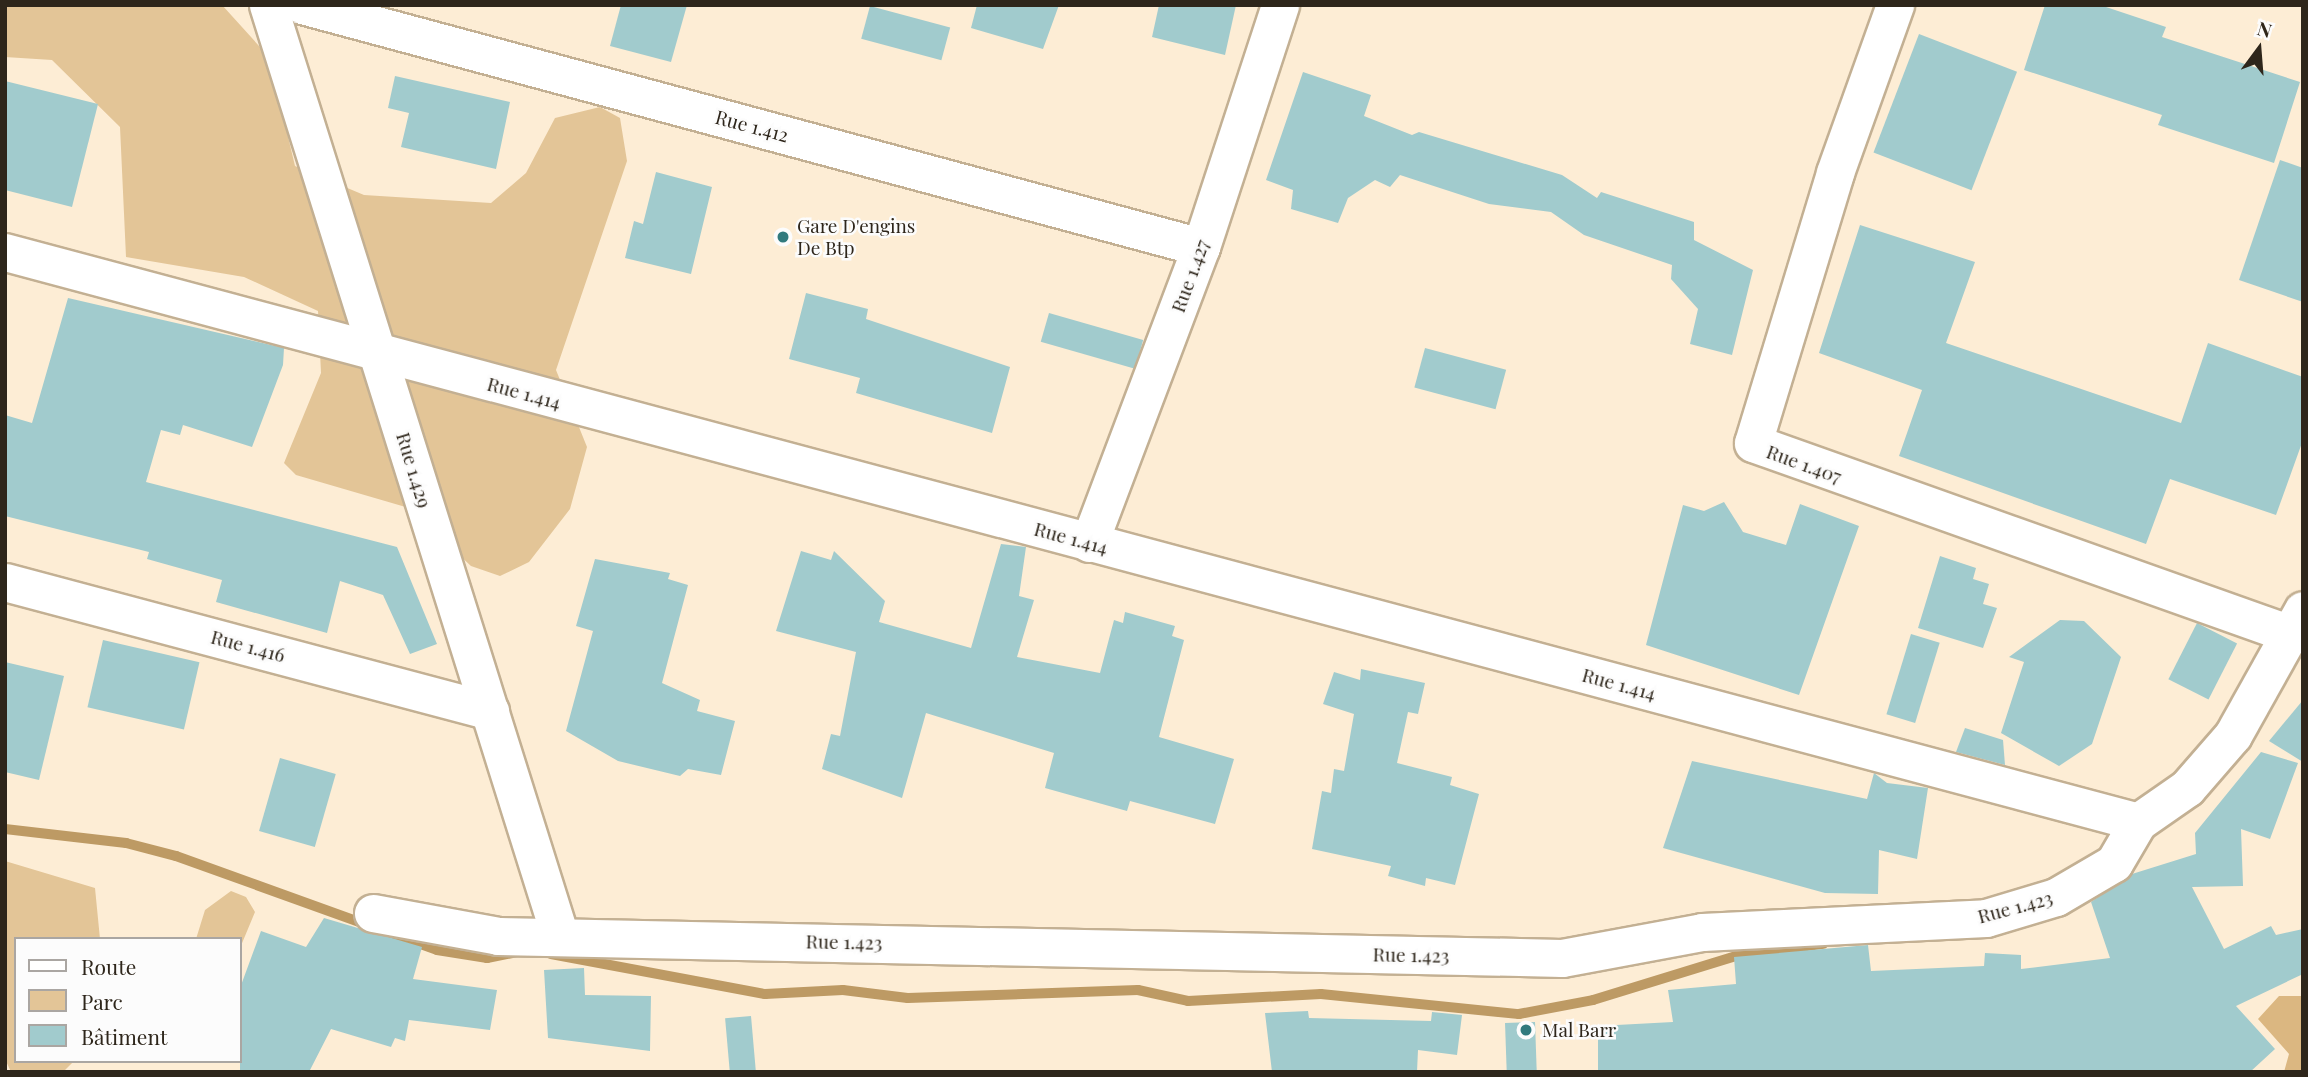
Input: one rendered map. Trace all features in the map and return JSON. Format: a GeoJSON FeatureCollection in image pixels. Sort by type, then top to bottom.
{"type":"FeatureCollection","features":[{"type":"Feature","properties":{"kind":"street","name":"Rue 1.429"},"geometry":{"type":"LineString","coordinates":[[268,5],[560,936]]}},
{"type":"Feature","properties":{"kind":"street","name":"Rue 1.412"},"geometry":{"type":"LineString","coordinates":[[302,5],[1201,247]]}},
{"type":"Feature","properties":{"kind":"street","name":"Rue 1.427"},"geometry":{"type":"LineString","coordinates":[[1090,543],[1201,247],[1280,5]]}},
{"type":"Feature","properties":{"kind":"street","name":"Rue 1.407"},"geometry":{"type":"LineString","coordinates":[[1895,5],[1835,173],[1752,443],[2298,622]]}},
{"type":"Feature","properties":{"kind":"street","name":"Rue 1.414"},"geometry":{"type":"LineString","coordinates":[[5,252],[378,354],[2138,822]]}},
{"type":"Feature","properties":{"kind":"street","name":"Rue 1.416"},"geometry":{"type":"LineString","coordinates":[[5,582],[490,711]]}},
{"type":"Feature","properties":{"kind":"street","name":"Rue 1.423"},"geometry":{"type":"LineString","coordinates":[[373,913],[498,936],[1562,958],[1702,932],[1986,918],[2056,897],[2114,863],[2138,822],[2187,788],[2233,735],[2298,622]]}},
{"type":"Feature","properties":{"kind":"green space"},"geometry":{"type":"Polygon","coordinates":[[[5,5],[222,5],[269,57],[295,166],[364,195],[491,203],[526,173],[555,118],[600,107],[620,118],[627,161],[556,370],[587,447],[570,509],[529,562],[500,576],[471,566],[409,508],[296,475],[284,463],[321,373],[318,311],[244,277],[126,257],[120,127],[52,60],[5,57],[5,5]]]}},
{"type":"Feature","properties":{"kind":"green space"},"geometry":{"type":"Polygon","coordinates":[[[5,861],[95,888],[100,937],[14,937],[14,1063],[72,1063],[63,1072],[11,1072],[5,1059],[5,861]]]}},
{"type":"Feature","properties":{"kind":"green space"},"geometry":{"type":"Polygon","coordinates":[[[231,891],[246,897],[255,912],[242,943],[242,937],[197,937],[205,910],[231,891]]]}},
{"type":"Feature","properties":{"kind":"shaded area"},"geometry":{"type":"Polygon","coordinates":[[[2279,996],[2303,996],[2303,1072],[2284,1072],[2289,1054],[2258,1019],[2279,996]]]}},
{"type":"Feature","properties":{"kind":"building"},"geometry":{"type":"Polygon","coordinates":[[[621,5],[687,5],[671,62],[610,46],[621,5]]]}},
{"type":"Feature","properties":{"kind":"building"},"geometry":{"type":"Polygon","coordinates":[[[977,5],[1059,5],[1043,49],[971,28],[977,5]]]}},
{"type":"Feature","properties":{"kind":"building"},"geometry":{"type":"Polygon","coordinates":[[[1159,5],[1236,5],[1225,55],[1152,37],[1159,5]]]}},
{"type":"Feature","properties":{"kind":"building"},"geometry":{"type":"Polygon","coordinates":[[[2045,5],[2100,5],[2166,27],[2162,37],[2300,82],[2274,163],[2158,125],[2162,115],[2024,70],[2045,5]]]}},
{"type":"Feature","properties":{"kind":"building"},"geometry":{"type":"Polygon","coordinates":[[[870,6],[950,27],[941,60],[861,39],[870,6]]]}},
{"type":"Feature","properties":{"kind":"building"},"geometry":{"type":"Polygon","coordinates":[[[1919,34],[2017,72],[1972,190],[1873,153],[1919,34]]]}},
{"type":"Feature","properties":{"kind":"building"},"geometry":{"type":"Polygon","coordinates":[[[1303,72],[1371,95],[1364,116],[1412,135],[1419,132],[1562,175],[1597,198],[1601,192],[1694,222],[1694,240],[1753,270],[1732,355],[1690,344],[1698,309],[1671,279],[1672,265],[1584,235],[1551,212],[1489,204],[1400,175],[1390,187],[1375,180],[1348,198],[1338,223],[1291,209],[1293,190],[1266,180],[1303,72]]]}},
{"type":"Feature","properties":{"kind":"building"},"geometry":{"type":"Polygon","coordinates":[[[395,76],[510,102],[496,169],[401,147],[409,113],[388,108],[395,76]]]}},
{"type":"Feature","properties":{"kind":"building"},"geometry":{"type":"Polygon","coordinates":[[[5,81],[98,104],[72,207],[5,190],[5,81]]]}},
{"type":"Feature","properties":{"kind":"building"},"geometry":{"type":"Polygon","coordinates":[[[2280,160],[2303,168],[2303,302],[2239,280],[2280,160]]]}},
{"type":"Feature","properties":{"kind":"building"},"geometry":{"type":"Polygon","coordinates":[[[656,172],[712,187],[691,274],[625,258],[634,221],[643,224],[656,172]]]}},
{"type":"Feature","properties":{"kind":"building"},"geometry":{"type":"Polygon","coordinates":[[[1860,225],[1975,262],[1946,343],[2181,423],[2208,343],[2303,377],[2303,440],[2276,515],[2170,479],[2146,544],[1899,456],[1922,390],[1819,353],[1860,225]]]}},
{"type":"Feature","properties":{"kind":"building"},"geometry":{"type":"Polygon","coordinates":[[[806,293],[868,309],[866,319],[1010,367],[992,433],[856,393],[860,378],[789,359],[806,293]]]}},
{"type":"Feature","properties":{"kind":"building"},"geometry":{"type":"Polygon","coordinates":[[[68,298],[284,348],[283,365],[252,447],[183,425],[180,435],[161,430],[146,482],[397,547],[437,644],[410,654],[383,595],[340,581],[327,633],[216,602],[222,580],[147,559],[149,552],[5,516],[5,415],[32,423],[68,298]]]}},
{"type":"Feature","properties":{"kind":"building"},"geometry":{"type":"Polygon","coordinates":[[[1049,313],[1143,340],[1135,369],[1041,342],[1049,313]]]}},
{"type":"Feature","properties":{"kind":"building"},"geometry":{"type":"Polygon","coordinates":[[[1425,348],[1506,370],[1496,409],[1414,388],[1425,348]]]}},
{"type":"Feature","properties":{"kind":"building"},"geometry":{"type":"Polygon","coordinates":[[[1724,502],[1743,532],[1786,545],[1800,504],[1859,526],[1799,695],[1646,645],[1683,505],[1704,511],[1724,502]]]}},
{"type":"Feature","properties":{"kind":"building"},"geometry":{"type":"Polygon","coordinates":[[[1001,544],[1026,547],[1019,596],[1034,600],[1017,657],[1100,673],[1114,620],[1123,623],[1125,612],[1175,626],[1172,636],[1184,640],[1159,737],[1234,759],[1215,824],[1130,801],[1127,811],[1045,788],[1054,753],[926,713],[902,798],[822,769],[831,734],[840,736],[856,652],[776,631],[801,551],[831,560],[834,551],[885,601],[879,622],[971,648],[1001,544]]]}},
{"type":"Feature","properties":{"kind":"building"},"geometry":{"type":"Polygon","coordinates":[[[1940,556],[1976,568],[1973,579],[1989,584],[1983,604],[1997,608],[1983,648],[1918,628],[1940,556]]]}},
{"type":"Feature","properties":{"kind":"building"},"geometry":{"type":"Polygon","coordinates":[[[595,559],[670,573],[668,579],[688,585],[662,683],[700,700],[697,711],[735,721],[721,775],[688,769],[680,776],[618,761],[566,731],[593,631],[576,626],[595,559]]]}},
{"type":"Feature","properties":{"kind":"building"},"geometry":{"type":"Polygon","coordinates":[[[2060,620],[2084,621],[2121,657],[2092,744],[2059,766],[2001,733],[2024,662],[2009,657],[2060,620]]]}},
{"type":"Feature","properties":{"kind":"building"},"geometry":{"type":"Polygon","coordinates":[[[2197,623],[2237,643],[2208,700],[2168,679],[2197,623]]]}},
{"type":"Feature","properties":{"kind":"building"},"geometry":{"type":"Polygon","coordinates":[[[1911,634],[1940,643],[1915,723],[1886,714],[1911,634]]]}},
{"type":"Feature","properties":{"kind":"building"},"geometry":{"type":"Polygon","coordinates":[[[103,640],[199,662],[184,730],[87,707],[103,640]]]}},
{"type":"Feature","properties":{"kind":"building"},"geometry":{"type":"Polygon","coordinates":[[[5,662],[64,676],[39,780],[5,772],[5,662]]]}},
{"type":"Feature","properties":{"kind":"building"},"geometry":{"type":"Polygon","coordinates":[[[1361,669],[1425,683],[1418,714],[1408,712],[1397,763],[1452,777],[1450,785],[1479,794],[1455,885],[1426,878],[1425,886],[1388,876],[1391,866],[1312,849],[1322,791],[1331,793],[1334,769],[1344,771],[1354,714],[1323,704],[1334,672],[1360,680],[1361,669]]]}},
{"type":"Feature","properties":{"kind":"building"},"geometry":{"type":"Polygon","coordinates":[[[2303,700],[2303,762],[2269,741],[2303,700]]]}},
{"type":"Feature","properties":{"kind":"building"},"geometry":{"type":"Polygon","coordinates":[[[1965,728],[2003,740],[2005,765],[1956,752],[1965,728]]]}},
{"type":"Feature","properties":{"kind":"building"},"geometry":{"type":"Polygon","coordinates":[[[2261,752],[2298,763],[2270,839],[2241,829],[2243,886],[2192,887],[2224,949],[2271,926],[2276,935],[2303,929],[2303,974],[2236,1006],[2275,1049],[2250,1072],[1598,1072],[1598,1026],[1673,1022],[1668,990],[1736,984],[1734,957],[1868,945],[1871,971],[1984,966],[1985,953],[2021,955],[2021,969],[2110,958],[2091,902],[2132,874],[2196,854],[2195,833],[2261,752]]]}},
{"type":"Feature","properties":{"kind":"building"},"geometry":{"type":"Polygon","coordinates":[[[280,758],[336,774],[315,847],[259,831],[280,758]]]}},
{"type":"Feature","properties":{"kind":"building"},"geometry":{"type":"Polygon","coordinates":[[[1692,761],[1867,799],[1874,773],[1887,783],[1928,788],[1917,859],[1879,850],[1878,894],[1825,893],[1663,848],[1692,761]]]}},
{"type":"Feature","properties":{"kind":"building"},"geometry":{"type":"Polygon","coordinates":[[[324,918],[422,947],[413,979],[497,990],[490,1030],[409,1020],[405,1041],[395,1038],[391,1047],[331,1029],[309,1072],[240,1072],[242,983],[261,931],[306,947],[324,918]]]}},
{"type":"Feature","properties":{"kind":"building"},"geometry":{"type":"Polygon","coordinates":[[[584,968],[585,995],[651,996],[650,1051],[548,1038],[544,970],[584,968]]]}},
{"type":"Feature","properties":{"kind":"building"},"geometry":{"type":"Polygon","coordinates":[[[1308,1011],[1309,1018],[1431,1021],[1432,1012],[1462,1015],[1457,1055],[1418,1050],[1417,1072],[1272,1072],[1265,1013],[1308,1011]]]}},
{"type":"Feature","properties":{"kind":"building"},"geometry":{"type":"Polygon","coordinates":[[[751,1016],[756,1072],[730,1072],[725,1018],[751,1016]]]}},
{"type":"Feature","properties":{"kind":"building"},"geometry":{"type":"Polygon","coordinates":[[[1535,1022],[1537,1072],[1507,1072],[1505,1023],[1535,1022]]]}},
{"type":"Feature","properties":{"kind":"waterway"},"geometry":{"type":"LineString","coordinates":[[5,829],[126,843],[176,856],[437,950],[487,958],[518,952]]}},
{"type":"Feature","properties":{"kind":"waterway"},"geometry":{"type":"LineString","coordinates":[[551,954],[765,994],[843,990],[908,998],[1138,990],[1188,1001],[1321,994],[1519,1014],[1593,1000],[1739,955],[1823,944]]}},
{"type":"Feature","properties":{"kind":"place","name":"Gare D'engins De Btp"},"geometry":{"type":"Point","coordinates":[783,237]}},
{"type":"Feature","properties":{"kind":"place","name":"Mal Barr"},"geometry":{"type":"Point","coordinates":[1526,1030]}}]}
